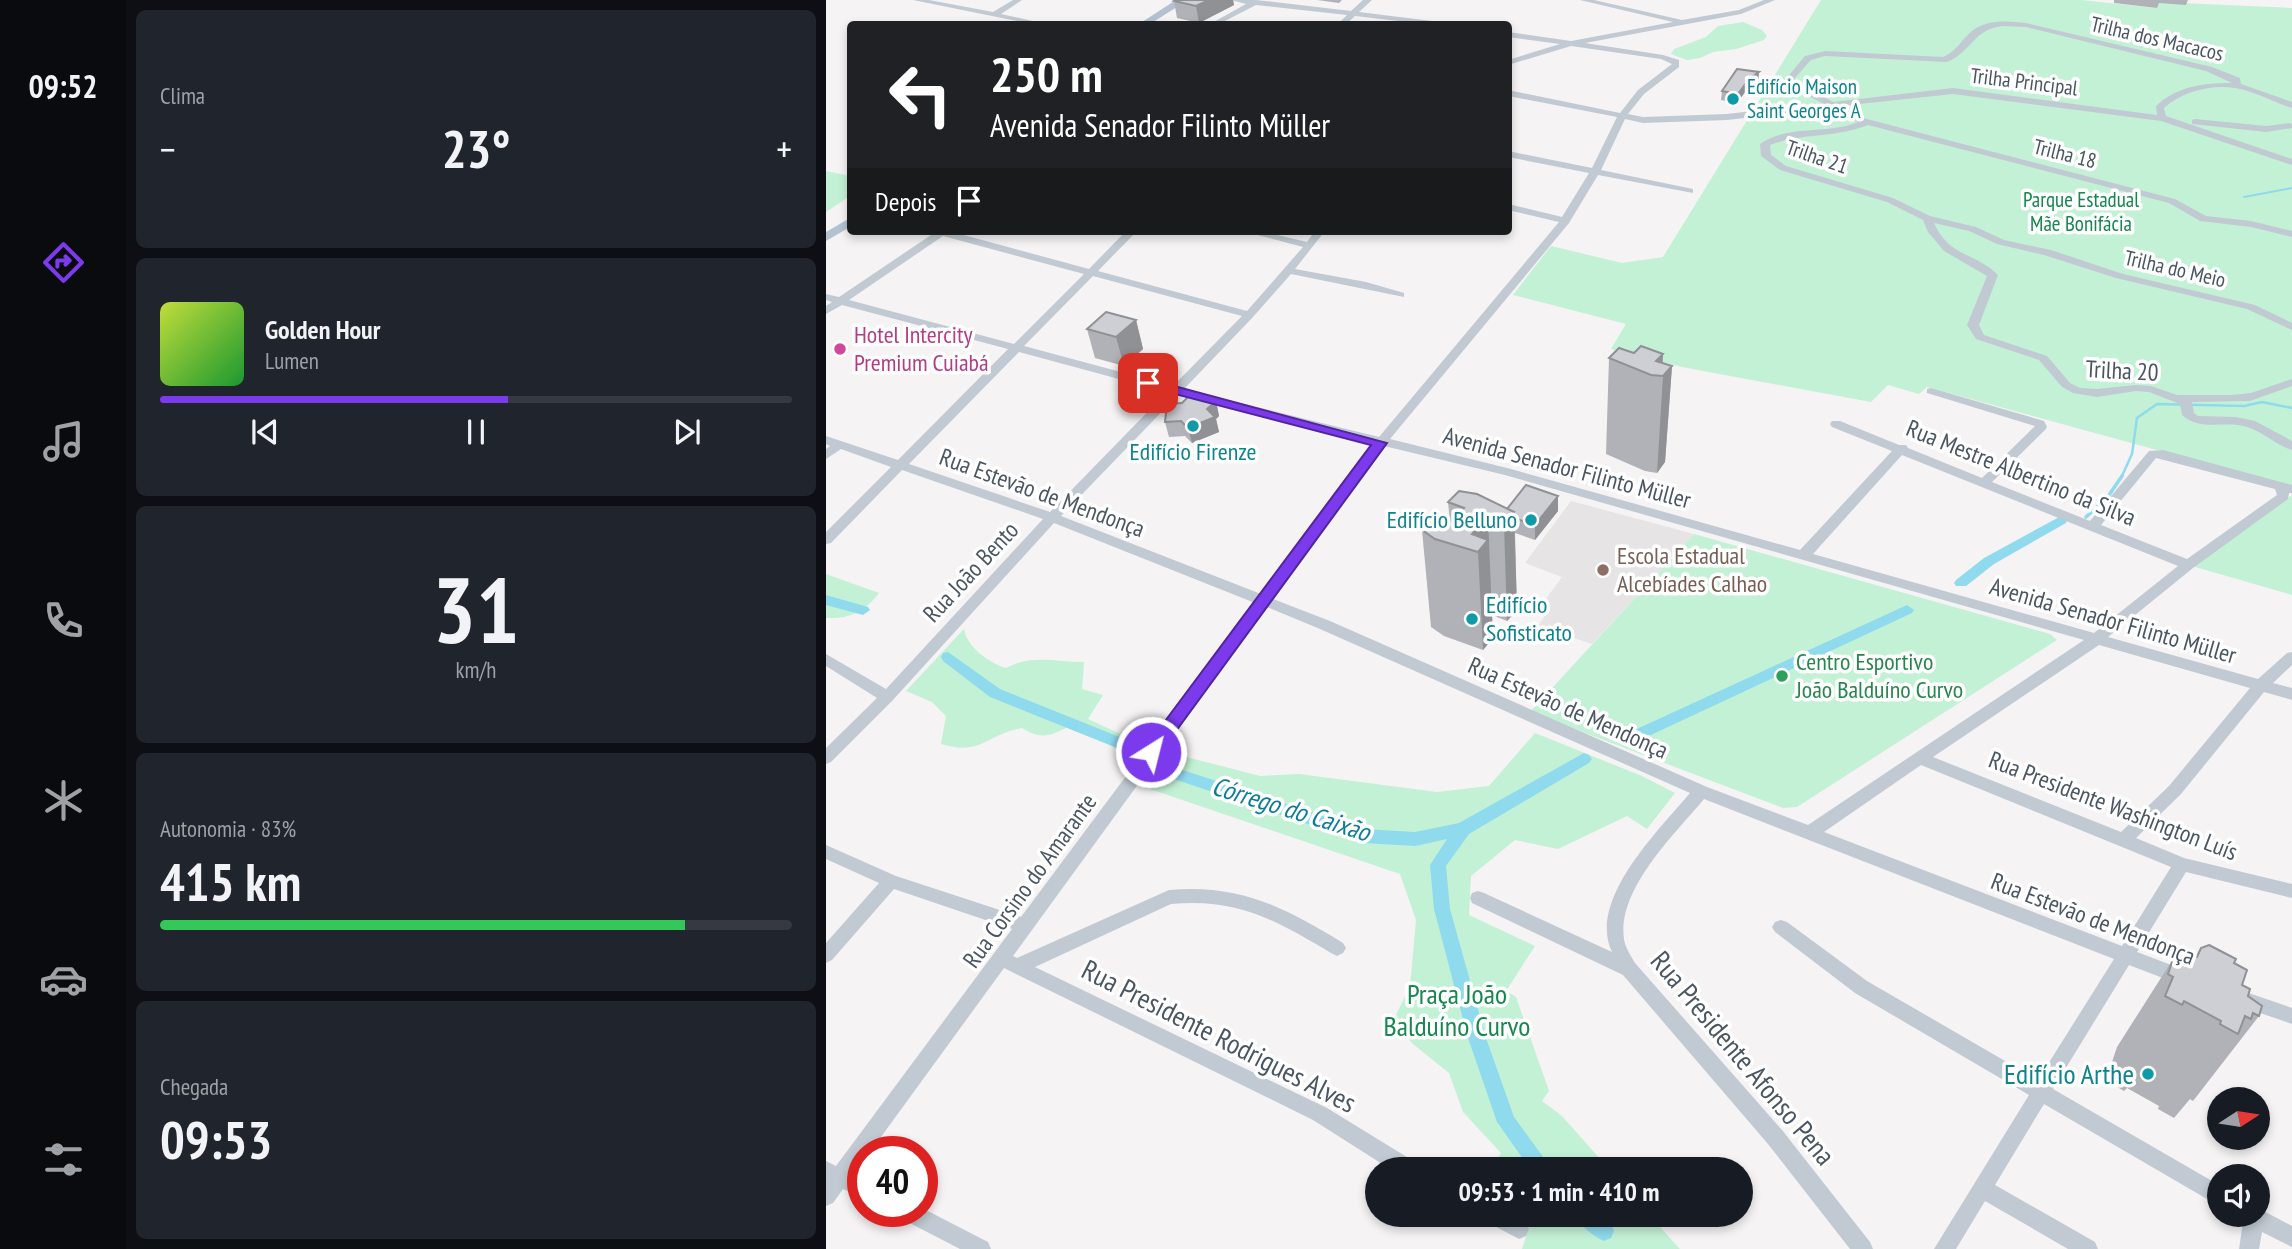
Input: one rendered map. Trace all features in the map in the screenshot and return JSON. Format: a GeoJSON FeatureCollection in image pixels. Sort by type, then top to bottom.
{"type":"FeatureCollection","features":[{"type":"Feature","properties":{"kind":"main road"},"geometry":{"type":"LineString","coordinates":[[1149,21],[1183,0]]}},
{"type":"Feature","properties":{"kind":"main road"},"geometry":{"type":"LineString","coordinates":[[1163,21],[1196,0]]}},
{"type":"Feature","properties":{"kind":"main road"},"geometry":{"type":"LineString","coordinates":[[826,226],[847,212]]}},
{"type":"Feature","properties":{"kind":"main road"},"geometry":{"type":"LineString","coordinates":[[826,237],[847,224]]}},
{"type":"Feature","properties":{"kind":"street"},"geometry":{"type":"LineString","coordinates":[[917,0],[1026,21]]}},
{"type":"Feature","properties":{"kind":"street"},"geometry":{"type":"LineString","coordinates":[[994,15],[1018,0]]}},
{"type":"Feature","properties":{"kind":"street"},"geometry":{"type":"LineString","coordinates":[[1235,0],[1414,21]]}},
{"type":"Feature","properties":{"kind":"street"},"geometry":{"type":"LineString","coordinates":[[1346,21],[1368,0]]}},
{"type":"Feature","properties":{"kind":"street"},"geometry":{"type":"LineString","coordinates":[[1584,0],[1684,23]]}},
{"type":"Feature","properties":{"kind":"street"},"geometry":{"type":"LineString","coordinates":[[1512,62],[1573,43],[1741,12],[1771,0]]}},
{"type":"Feature","properties":{"kind":"street"},"geometry":{"type":"LineString","coordinates":[[1220,21],[1257,1]]}},
{"type":"Feature","properties":{"kind":"street","name":"Trilha dos Macacos"},"geometry":{"type":"LineString","coordinates":[[1830,103],[1793,84],[1790,79],[1798,68],[1817,54],[1834,52],[1923,61],[1944,60],[1962,51],[1969,39],[1982,28],[2004,24],[2026,25],[2209,69],[2235,78],[2236,85],[2178,92],[2159,107],[2162,118]]}},
{"type":"Feature","properties":{"kind":"street"},"geometry":{"type":"LineString","coordinates":[[1512,35],[1573,43]]}},
{"type":"Feature","properties":{"kind":"street","name":"Rua Corsino do Amarante"},"geometry":{"type":"LineString","coordinates":[[826,1196],[833,1174],[1009,963],[1025,926],[1380,443],[1565,221],[1596,170],[1622,117],[1641,92],[1676,62],[1573,43]]}},
{"type":"Feature","properties":{"kind":"street"},"geometry":{"type":"LineString","coordinates":[[2236,85],[2292,104]]}},
{"type":"Feature","properties":{"kind":"street","name":"Trilha Principal"},"geometry":{"type":"LineString","coordinates":[[1512,94],[1643,120],[1745,115],[1830,103],[1953,91],[2162,118],[2292,162]]}},
{"type":"Feature","properties":{"kind":"street","name":"Trilha 18"},"geometry":{"type":"LineString","coordinates":[[1830,103],[1867,122],[2172,201],[2204,219],[2251,224],[2292,234]]}},
{"type":"Feature","properties":{"kind":"street"},"geometry":{"type":"LineString","coordinates":[[2162,118],[2266,129],[2288,127]]}},
{"type":"Feature","properties":{"kind":"street","name":"Trilha 21"},"geometry":{"type":"LineString","coordinates":[[1867,122],[1849,128],[1778,137],[1765,144],[1766,156],[1783,168],[1889,200],[1927,218]]}},
{"type":"Feature","properties":{"kind":"street"},"geometry":{"type":"LineString","coordinates":[[1512,154],[1690,191]]}},
{"type":"Feature","properties":{"kind":"street"},"geometry":{"type":"LineString","coordinates":[[1512,208],[1565,221]]}},
{"type":"Feature","properties":{"kind":"street","name":"Trilha do Meio"},"geometry":{"type":"LineString","coordinates":[[1927,218],[1972,229],[2001,243],[2047,252],[2120,276],[2251,307],[2292,327]]}},
{"type":"Feature","properties":{"kind":"street","name":"Trilha 20"},"geometry":{"type":"LineString","coordinates":[[1927,218],[1939,243],[1958,257],[1993,275],[1973,325],[1980,337],[2043,358],[2067,385],[2077,391],[2097,393],[2136,388],[2184,403],[2188,415],[2195,419],[2212,424],[2238,421],[2266,430],[2292,446]]}},
{"type":"Feature","properties":{"kind":"street"},"geometry":{"type":"LineString","coordinates":[[826,311],[936,235]]}},
{"type":"Feature","properties":{"kind":"street"},"geometry":{"type":"LineString","coordinates":[[952,235],[1249,315]]}},
{"type":"Feature","properties":{"kind":"street"},"geometry":{"type":"LineString","coordinates":[[826,540],[1128,235]]}},
{"type":"Feature","properties":{"kind":"street"},"geometry":{"type":"LineString","coordinates":[[1264,235],[1310,246]]}},
{"type":"Feature","properties":{"kind":"street","name":"Rua João Bento"},"geometry":{"type":"LineString","coordinates":[[826,758],[887,697],[1052,517],[1249,315],[1317,235]]}},
{"type":"Feature","properties":{"kind":"street"},"geometry":{"type":"LineString","coordinates":[[1289,271],[1366,285],[1400,295]]}},
{"type":"Feature","properties":{"kind":"street","name":"Avenida Senador Filinto Müller"},"geometry":{"type":"LineString","coordinates":[[826,297],[1380,443],[1507,472],[2292,694]]}},
{"type":"Feature","properties":{"kind":"street"},"geometry":{"type":"LineString","coordinates":[[2184,403],[2255,396],[2292,382]]}},
{"type":"Feature","properties":{"kind":"street"},"geometry":{"type":"LineString","coordinates":[[1931,391],[2040,424],[2041,427],[1985,482]]}},
{"type":"Feature","properties":{"kind":"street","name":"Rua Mestre Albertino da Silva"},"geometry":{"type":"LineString","coordinates":[[1836,424],[1902,448],[2188,565]]}},
{"type":"Feature","properties":{"kind":"street"},"geometry":{"type":"LineString","coordinates":[[826,455],[833,442]]}},
{"type":"Feature","properties":{"kind":"street","name":"Rua Estevão de Mendonça"},"geometry":{"type":"LineString","coordinates":[[833,442],[1052,517],[1325,625],[1701,791],[2200,984]]}},
{"type":"Feature","properties":{"kind":"street"},"geometry":{"type":"LineString","coordinates":[[1802,557],[1902,448]]}},
{"type":"Feature","properties":{"kind":"street"},"geometry":{"type":"LineString","coordinates":[[1809,833],[2095,640],[2188,565],[2284,496],[2286,489],[2163,454],[2146,459],[2092,527]]}},
{"type":"Feature","properties":{"kind":"street"},"geometry":{"type":"LineString","coordinates":[[2124,840],[2175,790],[2261,685],[2292,657]]}},
{"type":"Feature","properties":{"kind":"street"},"geometry":{"type":"LineString","coordinates":[[826,659],[887,697]]}},
{"type":"Feature","properties":{"kind":"street","name":"Rua Presidente Washington Luís"},"geometry":{"type":"LineString","coordinates":[[1919,758],[2182,864],[2292,891]]}},
{"type":"Feature","properties":{"kind":"street","name":"Rua Presidente Afonso Pena"},"geometry":{"type":"LineString","coordinates":[[1701,791],[1635,875],[1617,908],[1615,940],[1629,969],[1775,1137],[1863,1249]]}},
{"type":"Feature","properties":{"kind":"street"},"geometry":{"type":"LineString","coordinates":[[826,852],[891,881],[1025,926]]}},
{"type":"Feature","properties":{"kind":"street"},"geometry":{"type":"LineString","coordinates":[[1944,1249],[2182,864]]}},
{"type":"Feature","properties":{"kind":"street"},"geometry":{"type":"LineString","coordinates":[[826,954],[891,881]]}},
{"type":"Feature","properties":{"kind":"street"},"geometry":{"type":"LineString","coordinates":[[1009,963],[1169,897],[1196,893],[1233,897],[1287,918],[1337,948]]}},
{"type":"Feature","properties":{"kind":"street"},"geometry":{"type":"LineString","coordinates":[[1478,898],[1629,969]]}},
{"type":"Feature","properties":{"kind":"street"},"geometry":{"type":"LineString","coordinates":[[1781,927],[1861,987],[2041,1089],[2207,1189]]}},
{"type":"Feature","properties":{"kind":"street","name":"Rua Presidente Rodrigues Alves"},"geometry":{"type":"LineString","coordinates":[[1009,963],[1320,1114],[1389,1157]]}},
{"type":"Feature","properties":{"kind":"street"},"geometry":{"type":"LineString","coordinates":[[2226,993],[2292,1016]]}},
{"type":"Feature","properties":{"kind":"street"},"geometry":{"type":"LineString","coordinates":[[1982,1189],[2088,1249]]}},
{"type":"Feature","properties":{"kind":"street"},"geometry":{"type":"LineString","coordinates":[[2270,1225],[2292,1237]]}},
{"type":"Feature","properties":{"kind":"street"},"geometry":{"type":"LineString","coordinates":[[938,1227],[981,1249]]}},
{"type":"Feature","properties":{"kind":"street"},"geometry":{"type":"LineString","coordinates":[[1515,1227],[1519,1229]]}},
{"type":"Feature","properties":{"kind":"street"},"geometry":{"type":"LineString","coordinates":[[2249,1249],[2251,1227]]}},
{"type":"Feature","properties":{"kind":"shaded area","name":"Escola Estadual Alcebíades Calhao"},"geometry":{"type":"Polygon","coordinates":[[[1571,501],[1694,534],[1592,644],[1538,626],[1546,614],[1543,603],[1562,577],[1525,563],[1571,501]]]}},
{"type":"Feature","properties":{"kind":"green space","name":"Parque Estadual Mãe Bonifácia"},"geometry":{"type":"Polygon","coordinates":[[[1821,0],[2081,0],[2156,8],[2158,2],[2292,8],[2292,487],[1927,387],[1919,394],[1888,385],[1871,402],[1682,367],[1611,349],[1626,324],[1513,295],[1551,246],[1622,263],[1663,257],[1821,0]]]}},
{"type":"Feature","properties":{"kind":"green space"},"geometry":{"type":"Polygon","coordinates":[[[1743,22],[1762,30],[1767,36],[1764,40],[1736,49],[1713,52],[1700,58],[1687,60],[1671,54],[1674,49],[1706,37],[1718,26],[1743,22]]]}},
{"type":"Feature","properties":{"kind":"green space"},"geometry":{"type":"Polygon","coordinates":[[[826,171],[847,175],[847,198],[826,212],[826,171]]]}},
{"type":"Feature","properties":{"kind":"green space"},"geometry":{"type":"Polygon","coordinates":[[[2292,495],[2292,595],[2192,566],[2292,495]]]}},
{"type":"Feature","properties":{"kind":"green space","name":"Centro Esportivo João Balduíno Curvo"},"geometry":{"type":"Polygon","coordinates":[[[1694,534],[2050,634],[2057,640],[1797,807],[1783,808],[1530,712],[1694,534]]]}},
{"type":"Feature","properties":{"kind":"green space"},"geometry":{"type":"Polygon","coordinates":[[[826,574],[879,593],[856,613],[826,618],[826,574]]]}},
{"type":"Feature","properties":{"kind":"green space"},"geometry":{"type":"Polygon","coordinates":[[[964,629],[969,642],[980,653],[1006,668],[1034,660],[1084,662],[1082,689],[1103,695],[1088,719],[1142,744],[1134,755],[1070,726],[1046,735],[1035,734],[1022,728],[966,748],[941,744],[946,716],[932,702],[906,691],[964,629]]]}},
{"type":"Feature","properties":{"kind":"green space","name":"Praça João Balduíno Curvo"},"geometry":{"type":"Polygon","coordinates":[[[1535,733],[1642,776],[1675,793],[1647,829],[1627,816],[1558,849],[1515,840],[1471,876],[1469,915],[1535,946],[1506,991],[1516,997],[1549,1091],[1542,1101],[1562,1116],[1598,1157],[1499,1157],[1501,1153],[1463,1112],[1449,1073],[1413,1044],[1393,1021],[1410,986],[1416,920],[1400,874],[1141,786],[1163,751],[1260,776],[1299,774],[1437,792],[1489,786],[1535,733]]]}},
{"type":"Feature","properties":{"kind":"green space"},"geometry":{"type":"Polygon","coordinates":[[[1529,1227],[1660,1227],[1680,1249],[1522,1249],[1529,1227]]]}},
{"type":"Feature","properties":{"kind":"building"},"geometry":{"type":"Polygon","coordinates":[[[1209,0],[1196,6],[1174,1],[1209,0]]]}},
{"type":"Feature","properties":{"kind":"building"},"geometry":{"type":"Polygon","coordinates":[[[1737,69],[1759,72],[1749,79],[1738,94],[1722,91],[1737,69]]]}},
{"type":"Feature","properties":{"kind":"building"},"geometry":{"type":"Polygon","coordinates":[[[1106,312],[1136,320],[1116,337],[1087,329],[1106,312]]]}},
{"type":"Feature","properties":{"kind":"building"},"geometry":{"type":"Polygon","coordinates":[[[1641,346],[1663,354],[1656,361],[1672,366],[1663,376],[1651,375],[1609,358],[1619,348],[1634,353],[1641,346]]]}},
{"type":"Feature","properties":{"kind":"building"},"geometry":{"type":"Polygon","coordinates":[[[1191,394],[1216,401],[1207,409],[1215,417],[1188,428],[1181,421],[1165,422],[1167,404],[1182,403],[1191,394]]]}},
{"type":"Feature","properties":{"kind":"building"},"geometry":{"type":"Polygon","coordinates":[[[1526,485],[1558,496],[1535,525],[1514,518],[1514,512],[1507,509],[1526,485]]]}},
{"type":"Feature","properties":{"kind":"building"},"geometry":{"type":"Polygon","coordinates":[[[1459,491],[1477,494],[1514,512],[1504,524],[1488,517],[1472,534],[1488,540],[1478,552],[1435,539],[1422,530],[1433,518],[1448,524],[1464,508],[1448,502],[1459,491]]]}},
{"type":"Feature","properties":{"kind":"building"},"geometry":{"type":"Polygon","coordinates":[[[2209,945],[2236,959],[2234,963],[2247,970],[2242,985],[2250,989],[2248,996],[2262,1006],[2259,1016],[2253,1013],[2251,1019],[2245,1016],[2238,1034],[2220,1024],[2221,1021],[2184,1001],[2182,1005],[2165,996],[2173,977],[2168,974],[2173,959],[2180,962],[2183,956],[2197,957],[2201,948],[2209,945]]]}},
{"type":"Feature","properties":{"kind":"waterway"},"geometry":{"type":"LineString","coordinates":[[2244,197],[2292,188]]}},
{"type":"Feature","properties":{"kind":"waterway"},"geometry":{"type":"LineString","coordinates":[[2122,476],[2132,454],[2137,418],[2157,404],[2244,406],[2262,402],[2292,408]]}},
{"type":"Feature","properties":{"kind":"waterway"},"geometry":{"type":"LineString","coordinates":[[2086,517],[2107,498],[2122,476]]}},
{"type":"Feature","properties":{"kind":"waterway","name":"Córrego do Caixão"},"geometry":{"type":"LineString","coordinates":[[1961,583],[1989,561],[2061,520]]}},
{"type":"Feature","properties":{"kind":"waterway","name":"Córrego do Caixão"},"geometry":{"type":"LineString","coordinates":[[826,600],[863,610]]}},
{"type":"Feature","properties":{"kind":"waterway","name":"Córrego do Caixão"},"geometry":{"type":"LineString","coordinates":[[1633,737],[1907,610]]}},
{"type":"Feature","properties":{"kind":"waterway","name":"Córrego do Caixão"},"geometry":{"type":"LineString","coordinates":[[948,657],[995,693],[1132,748]]}},
{"type":"Feature","properties":{"kind":"waterway","name":"Córrego do Caixão"},"geometry":{"type":"LineString","coordinates":[[1463,829],[1584,759]]}},
{"type":"Feature","properties":{"kind":"waterway","name":"Córrego do Caixão"},"geometry":{"type":"LineString","coordinates":[[1161,769],[1364,836],[1415,839],[1463,829]]}},
{"type":"Feature","properties":{"kind":"waterway","name":"Córrego do Caixão"},"geometry":{"type":"LineString","coordinates":[[1463,829],[1438,865],[1442,909],[1477,1038],[1506,1122],[1533,1157]]}},
{"type":"Feature","properties":{"kind":"waterway","name":"Córrego do Caixão"},"geometry":{"type":"LineString","coordinates":[[1600,1227],[1604,1231]]}},
{"type":"Feature","properties":{"kind":"place","name":"Edifício Maison Saint Georges A"},"geometry":{"type":"Point","coordinates":[1733,99]}},
{"type":"Feature","properties":{"kind":"place","name":"Hotel Intercity Premium Cuiabá"},"geometry":{"type":"Point","coordinates":[840,349]}},
{"type":"Feature","properties":{"kind":"place","name":"Edifício Firenze"},"geometry":{"type":"Point","coordinates":[1193,426]}},
{"type":"Feature","properties":{"kind":"place","name":"Edifício Belluno"},"geometry":{"type":"Point","coordinates":[1531,520]}},
{"type":"Feature","properties":{"kind":"place","name":"Escola Estadual Alcebíades Calhao"},"geometry":{"type":"Point","coordinates":[1603,570]}},
{"type":"Feature","properties":{"kind":"place","name":"Edifício Sofisticato"},"geometry":{"type":"Point","coordinates":[1472,619]}},
{"type":"Feature","properties":{"kind":"place","name":"Centro Esportivo João Balduíno Curvo"},"geometry":{"type":"Point","coordinates":[1782,676]}},
{"type":"Feature","properties":{"kind":"place","name":"Edifício Arthe"},"geometry":{"type":"Point","coordinates":[2148,1074]}},
{"type":"Feature","properties":{"kind":"route"},"geometry":{"type":"LineString","coordinates":[[1148,383],[1380,443],[1151,752]]}}]}
